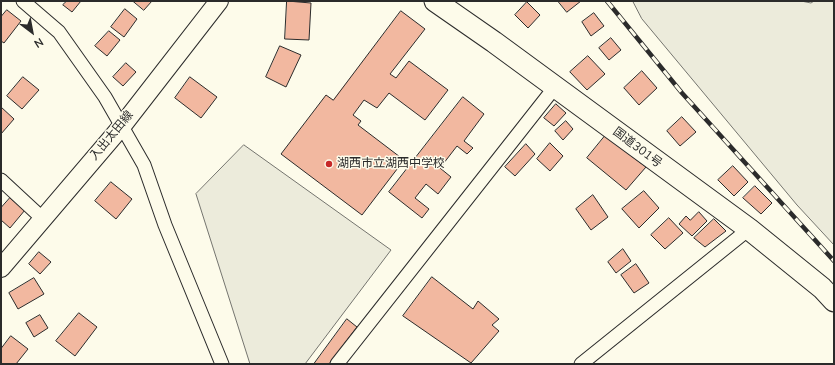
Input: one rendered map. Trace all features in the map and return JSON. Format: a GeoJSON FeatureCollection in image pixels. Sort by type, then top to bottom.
{"type":"FeatureCollection","features":[{"type":"Feature","properties":{"kind":"highway","name":"国道301号"},"geometry":{"type":"LineString","coordinates":[[435,1],[556,86],[645,154],[749,229],[822,288],[834,301]]}},
{"type":"Feature","properties":{"kind":"main road","name":"入出太田線"},"geometry":{"type":"LineString","coordinates":[[1,268],[42,218],[122,126],[219,1]]}},
{"type":"Feature","properties":{"kind":"street"},"geometry":{"type":"LineString","coordinates":[[23,1],[60,32],[105,97],[144,165],[165,225],[222,364]]}},
{"type":"Feature","properties":{"kind":"street"},"geometry":{"type":"LineString","coordinates":[[337,364],[556,86]]}},
{"type":"Feature","properties":{"kind":"street"},"geometry":{"type":"LineString","coordinates":[[1,180],[42,218]]}},
{"type":"Feature","properties":{"kind":"street"},"geometry":{"type":"LineString","coordinates":[[581,364],[749,229]]}},
{"type":"Feature","properties":{"kind":"shaded area"},"geometry":{"type":"Polygon","coordinates":[[[633,1],[801,1],[811,3],[814,1],[834,1],[834,245],[797,205],[642,19],[633,1]]]}},
{"type":"Feature","properties":{"kind":"shaded area"},"geometry":{"type":"Polygon","coordinates":[[[244,145],[391,250],[305,364],[250,364],[196,194],[244,145]]]}},
{"type":"Feature","properties":{"kind":"building"},"geometry":{"type":"Polygon","coordinates":[[[67,1],[81,1],[72,12],[63,5],[67,1]]]}},
{"type":"Feature","properties":{"kind":"building"},"geometry":{"type":"Polygon","coordinates":[[[133,1],[152,1],[144,10],[133,1]]]}},
{"type":"Feature","properties":{"kind":"building"},"geometry":{"type":"Polygon","coordinates":[[[287,1],[311,3],[309,40],[285,39],[287,1]]]}},
{"type":"Feature","properties":{"kind":"building"},"geometry":{"type":"Polygon","coordinates":[[[558,1],[581,1],[567,12],[558,1]]]}},
{"type":"Feature","properties":{"kind":"building"},"geometry":{"type":"Polygon","coordinates":[[[527,2],[540,15],[528,28],[515,15],[527,2]]]}},
{"type":"Feature","properties":{"kind":"building"},"geometry":{"type":"Polygon","coordinates":[[[125,9],[137,19],[124,37],[111,27],[125,9]]]}},
{"type":"Feature","properties":{"kind":"building"},"geometry":{"type":"Polygon","coordinates":[[[7,10],[21,21],[4,43],[1,41],[1,17],[7,10]]]}},
{"type":"Feature","properties":{"kind":"building"},"geometry":{"type":"Polygon","coordinates":[[[401,11],[425,29],[390,74],[396,78],[409,61],[448,90],[425,120],[389,93],[377,108],[364,100],[353,115],[361,121],[358,125],[404,160],[362,215],[281,154],[326,95],[333,100],[401,11]]]}},
{"type":"Feature","properties":{"kind":"building"},"geometry":{"type":"Polygon","coordinates":[[[594,13],[604,26],[591,36],[582,22],[594,13]]]}},
{"type":"Feature","properties":{"kind":"building"},"geometry":{"type":"Polygon","coordinates":[[[109,31],[120,40],[107,56],[95,46],[109,31]]]}},
{"type":"Feature","properties":{"kind":"building"},"geometry":{"type":"Polygon","coordinates":[[[611,38],[621,50],[609,60],[599,48],[611,38]]]}},
{"type":"Feature","properties":{"kind":"building"},"geometry":{"type":"Polygon","coordinates":[[[280,46],[301,55],[286,87],[266,77],[280,46]]]}},
{"type":"Feature","properties":{"kind":"building"},"geometry":{"type":"Polygon","coordinates":[[[588,56],[605,74],[587,90],[570,72],[588,56]]]}},
{"type":"Feature","properties":{"kind":"building"},"geometry":{"type":"Polygon","coordinates":[[[126,63],[136,72],[123,86],[113,77],[126,63]]]}},
{"type":"Feature","properties":{"kind":"building"},"geometry":{"type":"Polygon","coordinates":[[[642,71],[657,88],[639,105],[624,88],[642,71]]]}},
{"type":"Feature","properties":{"kind":"building"},"geometry":{"type":"Polygon","coordinates":[[[23,77],[39,90],[22,109],[7,96],[23,77]]]}},
{"type":"Feature","properties":{"kind":"building"},"geometry":{"type":"Polygon","coordinates":[[[190,77],[217,97],[201,118],[175,98],[190,77]]]}},
{"type":"Feature","properties":{"kind":"building"},"geometry":{"type":"Polygon","coordinates":[[[463,97],[484,114],[464,141],[473,148],[467,154],[457,146],[440,168],[451,177],[438,194],[426,184],[415,198],[429,209],[422,218],[389,192],[463,97]]]}},
{"type":"Feature","properties":{"kind":"building"},"geometry":{"type":"Polygon","coordinates":[[[556,104],[566,113],[554,126],[544,118],[556,104]]]}},
{"type":"Feature","properties":{"kind":"building"},"geometry":{"type":"Polygon","coordinates":[[[1,107],[14,119],[1,134],[1,107]]]}},
{"type":"Feature","properties":{"kind":"building"},"geometry":{"type":"Polygon","coordinates":[[[682,117],[696,132],[680,146],[667,131],[682,117]]]}},
{"type":"Feature","properties":{"kind":"building"},"geometry":{"type":"Polygon","coordinates":[[[566,121],[573,129],[563,140],[555,131],[566,121]]]}},
{"type":"Feature","properties":{"kind":"building"},"geometry":{"type":"Polygon","coordinates":[[[605,136],[646,167],[626,190],[587,158],[605,136]]]}},
{"type":"Feature","properties":{"kind":"building"},"geometry":{"type":"Polygon","coordinates":[[[550,143],[563,156],[550,171],[537,159],[550,143]]]}},
{"type":"Feature","properties":{"kind":"building"},"geometry":{"type":"Polygon","coordinates":[[[526,144],[535,154],[515,176],[505,167],[526,144]]]}},
{"type":"Feature","properties":{"kind":"building"},"geometry":{"type":"Polygon","coordinates":[[[733,166],[748,182],[734,196],[718,180],[733,166]]]}},
{"type":"Feature","properties":{"kind":"building"},"geometry":{"type":"Polygon","coordinates":[[[111,182],[132,199],[116,219],[95,201],[111,182]]]}},
{"type":"Feature","properties":{"kind":"building"},"geometry":{"type":"Polygon","coordinates":[[[755,186],[772,203],[761,214],[743,198],[755,186]]]}},
{"type":"Feature","properties":{"kind":"building"},"geometry":{"type":"Polygon","coordinates":[[[644,191],[659,208],[639,228],[622,209],[644,191]]]}},
{"type":"Feature","properties":{"kind":"building"},"geometry":{"type":"Polygon","coordinates":[[[593,195],[608,217],[591,230],[576,209],[593,195]]]}},
{"type":"Feature","properties":{"kind":"building"},"geometry":{"type":"Polygon","coordinates":[[[10,198],[25,210],[10,228],[1,220],[1,208],[10,198]]]}},
{"type":"Feature","properties":{"kind":"building"},"geometry":{"type":"Polygon","coordinates":[[[699,212],[707,221],[692,236],[679,224],[686,216],[690,220],[699,212]]]}},
{"type":"Feature","properties":{"kind":"building"},"geometry":{"type":"Polygon","coordinates":[[[669,218],[683,233],[665,249],[651,235],[669,218]]]}},
{"type":"Feature","properties":{"kind":"building"},"geometry":{"type":"Polygon","coordinates":[[[714,219],[726,231],[705,247],[694,238],[714,219]]]}},
{"type":"Feature","properties":{"kind":"building"},"geometry":{"type":"Polygon","coordinates":[[[623,249],[631,261],[616,273],[608,262],[623,249]]]}},
{"type":"Feature","properties":{"kind":"building"},"geometry":{"type":"Polygon","coordinates":[[[39,252],[51,262],[40,274],[29,264],[39,252]]]}},
{"type":"Feature","properties":{"kind":"building"},"geometry":{"type":"Polygon","coordinates":[[[636,264],[649,283],[634,293],[621,275],[636,264]]]}},
{"type":"Feature","properties":{"kind":"building"},"geometry":{"type":"Polygon","coordinates":[[[432,277],[473,309],[478,301],[499,319],[492,325],[499,331],[471,363],[403,316],[432,277]]]}},
{"type":"Feature","properties":{"kind":"building"},"geometry":{"type":"Polygon","coordinates":[[[34,278],[44,294],[18,309],[9,293],[34,278]]]}},
{"type":"Feature","properties":{"kind":"building"},"geometry":{"type":"Polygon","coordinates":[[[79,313],[97,327],[75,356],[56,341],[79,313]]]}},
{"type":"Feature","properties":{"kind":"building"},"geometry":{"type":"Polygon","coordinates":[[[40,315],[48,328],[34,337],[26,323],[40,315]]]}},
{"type":"Feature","properties":{"kind":"building"},"geometry":{"type":"Polygon","coordinates":[[[347,319],[357,327],[329,364],[314,364],[347,319]]]}},
{"type":"Feature","properties":{"kind":"building"},"geometry":{"type":"Polygon","coordinates":[[[11,336],[28,349],[16,364],[1,364],[1,349],[11,336]]]}},
{"type":"Feature","properties":{"kind":"railway"},"geometry":{"type":"LineString","coordinates":[[607,1],[682,93],[834,261]]}},
{"type":"Feature","properties":{"kind":"place","name":"湖西市立湖西中学校"},"geometry":{"type":"Point","coordinates":[329,164]}}]}
